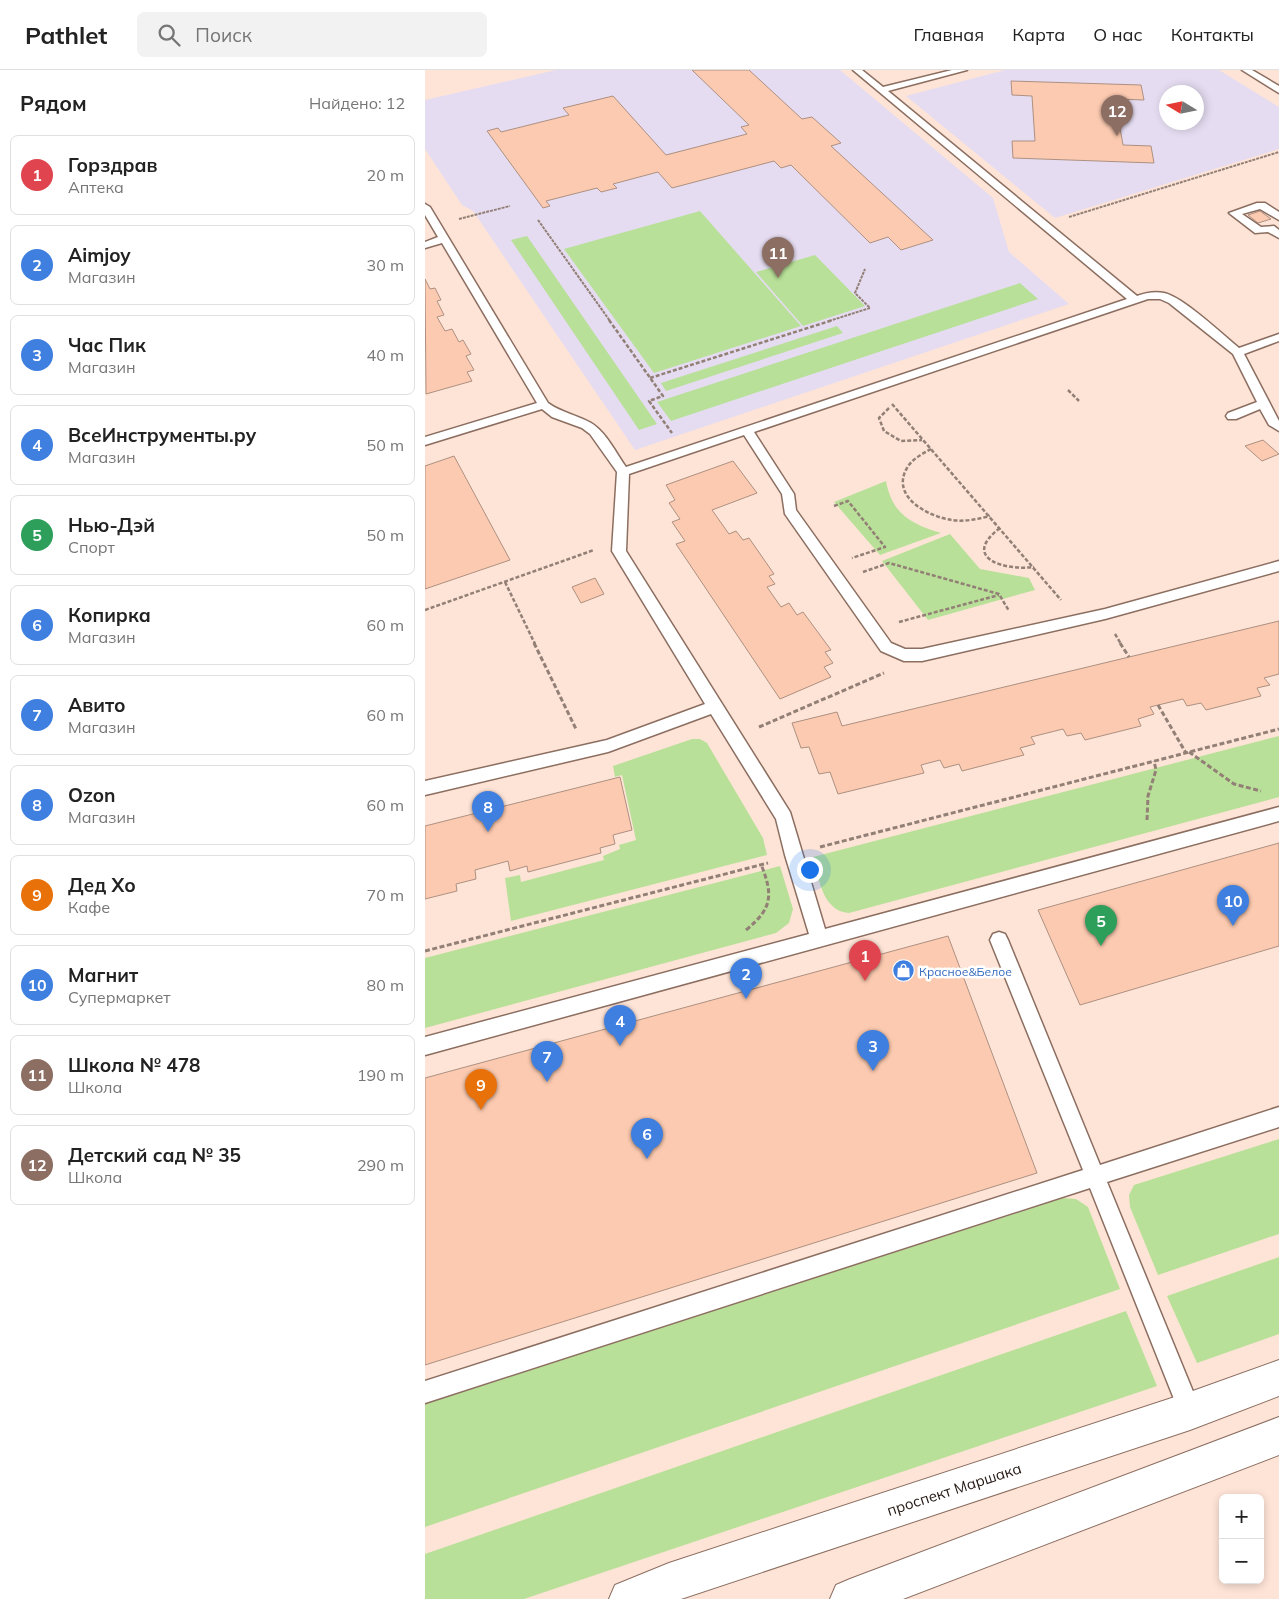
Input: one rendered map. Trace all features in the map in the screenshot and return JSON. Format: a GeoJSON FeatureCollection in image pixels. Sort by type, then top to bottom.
{"type":"FeatureCollection","features":[{"type":"Feature","properties":{"kind":"street","name":"проспект Маршака"},"geometry":{"type":"LineString","coordinates":[[629,1599],[669,1583],[1190,1411],[1279,1378]]}},
{"type":"Feature","properties":{"kind":"street"},"geometry":{"type":"LineString","coordinates":[[850,1599],[1279,1436]]}},
{"type":"Feature","properties":{"kind":"lane"},"geometry":{"type":"LineString","coordinates":[[857,70],[1134,299]]}},
{"type":"Feature","properties":{"kind":"lane"},"geometry":{"type":"LineString","coordinates":[[881,90],[963,70]]}},
{"type":"Feature","properties":{"kind":"lane"},"geometry":{"type":"LineString","coordinates":[[1246,70],[1279,90]]}},
{"type":"Feature","properties":{"kind":"lane"},"geometry":{"type":"LineString","coordinates":[[1279,217],[1261,205],[1234,213],[1259,231],[1270,228],[1279,235]]}},
{"type":"Feature","properties":{"kind":"lane"},"geometry":{"type":"LineString","coordinates":[[425,207],[543,405],[556,414],[586,425],[595,431],[623,472],[619,551],[713,707],[784,817],[793,855],[819,938]]}},
{"type":"Feature","properties":{"kind":"lane"},"geometry":{"type":"LineString","coordinates":[[425,245],[444,239]]}},
{"type":"Feature","properties":{"kind":"lane"},"geometry":{"type":"LineString","coordinates":[[623,472],[1147,296],[1162,296],[1173,301],[1238,352],[1273,422],[1279,427]]}},
{"type":"Feature","properties":{"kind":"lane"},"geometry":{"type":"LineString","coordinates":[[1238,352],[1279,337]]}},
{"type":"Feature","properties":{"kind":"lane"},"geometry":{"type":"LineString","coordinates":[[1232,416],[1264,403]]}},
{"type":"Feature","properties":{"kind":"lane"},"geometry":{"type":"LineString","coordinates":[[425,441],[543,405]]}},
{"type":"Feature","properties":{"kind":"lane"},"geometry":{"type":"LineString","coordinates":[[747,430],[789,494],[790,510],[796,519],[886,647],[903,655],[922,655],[1105,614],[1279,566]]}},
{"type":"Feature","properties":{"kind":"lane"},"geometry":{"type":"LineString","coordinates":[[425,788],[608,746],[713,707]]}},
{"type":"Feature","properties":{"kind":"lane"},"geometry":{"type":"LineString","coordinates":[[425,1046],[1279,814]]}},
{"type":"Feature","properties":{"kind":"lane"},"geometry":{"type":"LineString","coordinates":[[999,940],[1190,1411]]}},
{"type":"Feature","properties":{"kind":"lane"},"geometry":{"type":"LineString","coordinates":[[425,1392],[1279,1117]]}},
{"type":"Feature","properties":{"kind":"path"},"geometry":{"type":"LineString","coordinates":[[1063,219],[1279,152]]}},
{"type":"Feature","properties":{"kind":"path"},"geometry":{"type":"LineString","coordinates":[[435,225],[509,206]]}},
{"type":"Feature","properties":{"kind":"path"},"geometry":{"type":"LineString","coordinates":[[539,220],[663,396],[649,401],[674,437]]}},
{"type":"Feature","properties":{"kind":"path"},"geometry":{"type":"LineString","coordinates":[[650,378],[870,308],[855,293],[865,269]]}},
{"type":"Feature","properties":{"kind":"path"},"geometry":{"type":"LineString","coordinates":[[877,386],[1063,602],[1060,607]]}},
{"type":"Feature","properties":{"kind":"path"},"geometry":{"type":"LineString","coordinates":[[1068,390],[1079,401]]}},
{"type":"Feature","properties":{"kind":"path"},"geometry":{"type":"LineString","coordinates":[[893,406],[884,411],[879,418],[880,428],[886,435],[898,440],[923,440]]}},
{"type":"Feature","properties":{"kind":"path"},"geometry":{"type":"LineString","coordinates":[[931,448],[919,454],[904,470],[901,480],[909,500],[931,515],[945,520],[968,521],[990,516]]}},
{"type":"Feature","properties":{"kind":"path"},"geometry":{"type":"LineString","coordinates":[[834,506],[849,502],[885,547],[849,559]]}},
{"type":"Feature","properties":{"kind":"path"},"geometry":{"type":"LineString","coordinates":[[1000,528],[990,534],[985,541],[984,550],[988,558],[997,565],[1009,570],[1022,570],[1034,567]]}},
{"type":"Feature","properties":{"kind":"path"},"geometry":{"type":"LineString","coordinates":[[425,610],[602,547]]}},
{"type":"Feature","properties":{"kind":"path"},"geometry":{"type":"LineString","coordinates":[[860,574],[889,563],[999,594],[1002,599]]}},
{"type":"Feature","properties":{"kind":"path"},"geometry":{"type":"LineString","coordinates":[[505,582],[579,736]]}},
{"type":"Feature","properties":{"kind":"path"},"geometry":{"type":"LineString","coordinates":[[896,623],[999,594]]}},
{"type":"Feature","properties":{"kind":"path"},"geometry":{"type":"LineString","coordinates":[[1111,627],[1129,657]]}},
{"type":"Feature","properties":{"kind":"path"},"geometry":{"type":"LineString","coordinates":[[750,731],[889,671]]}},
{"type":"Feature","properties":{"kind":"path"},"geometry":{"type":"LineString","coordinates":[[1158,705],[1188,752],[1234,784],[1264,792]]}},
{"type":"Feature","properties":{"kind":"path"},"geometry":{"type":"LineString","coordinates":[[425,951],[1279,729]]}},
{"type":"Feature","properties":{"kind":"path"},"geometry":{"type":"LineString","coordinates":[[1147,820],[1148,796],[1156,770],[1154,761]]}},
{"type":"Feature","properties":{"kind":"path"},"geometry":{"type":"LineString","coordinates":[[737,932],[745,930],[760,919],[769,902],[771,888],[761,864]]}},
{"type":"Feature","properties":{"kind":"shaded area"},"geometry":{"type":"Polygon","coordinates":[[[556,70],[840,70],[993,198],[1009,252],[1069,304],[635,450],[473,211],[462,205],[425,149],[425,100],[556,70]]]}},
{"type":"Feature","properties":{"kind":"shaded area"},"geometry":{"type":"Polygon","coordinates":[[[1005,70],[1219,70],[1279,107],[1279,149],[1055,218],[906,96],[1005,70]]]}},
{"type":"Feature","properties":{"kind":"green space"},"geometry":{"type":"Polygon","coordinates":[[[700,211],[801,326],[654,373],[564,249],[700,211]]]}},
{"type":"Feature","properties":{"kind":"green space"},"geometry":{"type":"Polygon","coordinates":[[[527,236],[657,424],[639,430],[511,240],[527,236]]]}},
{"type":"Feature","properties":{"kind":"green space"},"geometry":{"type":"Polygon","coordinates":[[[815,255],[865,306],[803,326],[756,272],[815,255]]]}},
{"type":"Feature","properties":{"kind":"green space"},"geometry":{"type":"Polygon","coordinates":[[[1020,283],[1038,299],[671,421],[657,402],[1020,283]]]}},
{"type":"Feature","properties":{"kind":"green space"},"geometry":{"type":"Polygon","coordinates":[[[837,326],[843,333],[666,391],[661,383],[837,326]]]}},
{"type":"Feature","properties":{"kind":"green space"},"geometry":{"type":"Polygon","coordinates":[[[886,481],[893,502],[898,510],[921,526],[941,533],[880,555],[834,502],[886,481]]]}},
{"type":"Feature","properties":{"kind":"green space"},"geometry":{"type":"Polygon","coordinates":[[[950,534],[980,569],[1029,578],[1035,590],[928,620],[882,561],[950,534]]]}},
{"type":"Feature","properties":{"kind":"green space"},"geometry":{"type":"Polygon","coordinates":[[[1279,736],[1279,797],[849,913],[840,911],[827,900],[820,883],[813,857],[1279,736]]]}},
{"type":"Feature","properties":{"kind":"green space"},"geometry":{"type":"Polygon","coordinates":[[[692,739],[700,739],[707,743],[763,838],[767,855],[511,921],[505,878],[520,875],[521,882],[604,860],[603,856],[620,849],[619,845],[636,840],[622,775],[615,777],[613,766],[692,739]]]}},
{"type":"Feature","properties":{"kind":"green space"},"geometry":{"type":"Polygon","coordinates":[[[780,866],[793,909],[789,923],[776,933],[425,1028],[425,958],[780,866]]]}},
{"type":"Feature","properties":{"kind":"green space"},"geometry":{"type":"Polygon","coordinates":[[[1279,1139],[1279,1234],[1158,1275],[1130,1207],[1129,1195],[1134,1185],[1279,1139]]]}},
{"type":"Feature","properties":{"kind":"green space"},"geometry":{"type":"Polygon","coordinates":[[[1063,1198],[1076,1199],[1088,1207],[1120,1289],[425,1527],[425,1404],[1063,1198]]]}},
{"type":"Feature","properties":{"kind":"green space"},"geometry":{"type":"Polygon","coordinates":[[[1279,1257],[1279,1334],[1197,1363],[1167,1296],[1279,1257]]]}},
{"type":"Feature","properties":{"kind":"green space"},"geometry":{"type":"Polygon","coordinates":[[[1126,1311],[1157,1386],[524,1599],[425,1599],[425,1554],[1126,1311]]]}},
{"type":"Feature","properties":{"kind":"building"},"geometry":{"type":"Polygon","coordinates":[[[692,70],[749,70],[802,119],[812,117],[841,143],[831,146],[933,240],[901,250],[888,237],[870,243],[791,165],[781,168],[774,161],[672,188],[658,172],[613,184],[617,188],[601,192],[597,188],[546,201],[550,206],[543,208],[487,131],[498,128],[501,132],[569,115],[563,108],[613,96],[666,155],[747,134],[741,127],[749,125],[692,70]]]}},
{"type":"Feature","properties":{"kind":"building"},"geometry":{"type":"Polygon","coordinates":[[[1011,81],[1141,85],[1144,100],[1115,99],[1123,145],[1151,146],[1154,163],[1013,158],[1012,141],[1035,141],[1032,96],[1012,95],[1011,81]]]}},
{"type":"Feature","properties":{"kind":"building"},"geometry":{"type":"Polygon","coordinates":[[[1260,211],[1271,219],[1258,223],[1248,215],[1260,211]]]}},
{"type":"Feature","properties":{"kind":"building"},"geometry":{"type":"Polygon","coordinates":[[[425,279],[430,289],[435,288],[441,300],[437,301],[444,315],[437,317],[445,331],[452,329],[459,342],[463,340],[471,354],[466,356],[474,370],[467,372],[472,381],[426,394],[425,279]]]}},
{"type":"Feature","properties":{"kind":"building"},"geometry":{"type":"Polygon","coordinates":[[[1263,440],[1279,454],[1262,461],[1245,446],[1263,440]]]}},
{"type":"Feature","properties":{"kind":"building"},"geometry":{"type":"Polygon","coordinates":[[[454,456],[510,560],[425,589],[425,466],[454,456]]]}},
{"type":"Feature","properties":{"kind":"building"},"geometry":{"type":"Polygon","coordinates":[[[733,461],[757,493],[712,510],[729,534],[736,531],[743,540],[749,538],[774,574],[769,576],[775,584],[767,587],[781,607],[789,603],[797,615],[803,612],[831,650],[825,652],[833,663],[824,667],[831,677],[780,699],[676,544],[685,541],[672,522],[680,519],[669,503],[675,500],[666,485],[733,461]]]}},
{"type":"Feature","properties":{"kind":"building"},"geometry":{"type":"Polygon","coordinates":[[[595,578],[604,594],[581,603],[572,587],[595,578]]]}},
{"type":"Feature","properties":{"kind":"building"},"geometry":{"type":"Polygon","coordinates":[[[1279,621],[1279,674],[1264,678],[1270,685],[1257,688],[1261,696],[1206,710],[1201,703],[1187,706],[1183,699],[1150,707],[1154,714],[1138,719],[1141,726],[1085,740],[1081,733],[1067,736],[1063,729],[1031,737],[1035,744],[1020,748],[1024,755],[962,771],[959,764],[944,768],[940,760],[921,765],[924,773],[838,794],[830,772],[819,774],[809,747],[801,748],[792,723],[837,712],[842,726],[1279,621]]]}},
{"type":"Feature","properties":{"kind":"building"},"geometry":{"type":"Polygon","coordinates":[[[620,777],[632,830],[613,835],[615,844],[600,848],[601,853],[528,872],[527,866],[510,871],[508,861],[475,870],[476,879],[456,884],[457,891],[425,899],[425,826],[620,777]]]}},
{"type":"Feature","properties":{"kind":"building"},"geometry":{"type":"Polygon","coordinates":[[[1279,843],[1279,946],[1080,1005],[1038,910],[1279,843]]]}},
{"type":"Feature","properties":{"kind":"building"},"geometry":{"type":"Polygon","coordinates":[[[948,936],[1037,1173],[425,1365],[425,1078],[948,936]]]}},
{"type":"Feature","properties":{"kind":"place","name":"Детский сад № 35"},"geometry":{"type":"Point","coordinates":[1117,136]}},
{"type":"Feature","properties":{"kind":"place","name":"Школа № 478"},"geometry":{"type":"Point","coordinates":[778,278]}},
{"type":"Feature","properties":{"kind":"place","name":"Ozon"},"geometry":{"type":"Point","coordinates":[488,832]}},
{"type":"Feature","properties":{"kind":"place","name":"Магнит"},"geometry":{"type":"Point","coordinates":[1233,926]}},
{"type":"Feature","properties":{"kind":"place","name":"Нью-Дэй"},"geometry":{"type":"Point","coordinates":[1101,946]}},
{"type":"Feature","properties":{"kind":"place","name":"Красное&Белое"},"geometry":{"type":"Point","coordinates":[903,971]}},
{"type":"Feature","properties":{"kind":"place","name":"Горздрав"},"geometry":{"type":"Point","coordinates":[865,981]}},
{"type":"Feature","properties":{"kind":"place","name":"Aimjoy"},"geometry":{"type":"Point","coordinates":[746,999]}},
{"type":"Feature","properties":{"kind":"place","name":"ВсеИнструменты.ру"},"geometry":{"type":"Point","coordinates":[620,1046]}},
{"type":"Feature","properties":{"kind":"place","name":"Час Пик"},"geometry":{"type":"Point","coordinates":[873,1071]}},
{"type":"Feature","properties":{"kind":"place","name":"Авито"},"geometry":{"type":"Point","coordinates":[547,1082]}},
{"type":"Feature","properties":{"kind":"place","name":"Дед Хо"},"geometry":{"type":"Point","coordinates":[481,1110]}},
{"type":"Feature","properties":{"kind":"place","name":"Копирка"},"geometry":{"type":"Point","coordinates":[647,1159]}}]}
